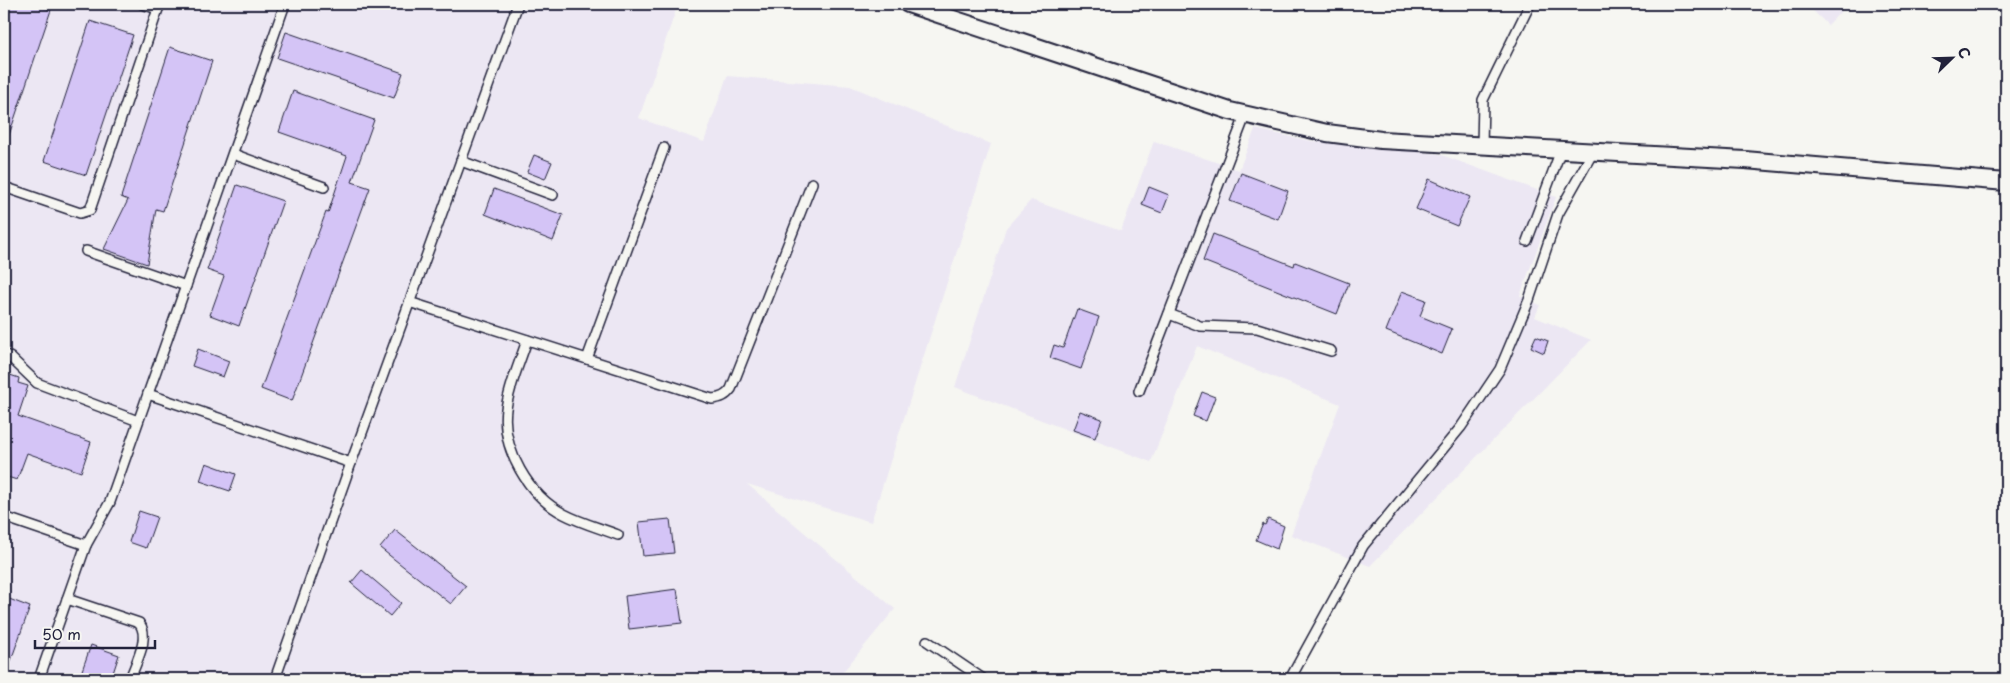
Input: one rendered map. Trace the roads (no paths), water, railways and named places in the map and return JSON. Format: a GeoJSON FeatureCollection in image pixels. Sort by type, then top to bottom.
{"type":"FeatureCollection","features":[{"type":"Feature","properties":{"kind":"street"},"geometry":{"type":"LineString","coordinates":[[908,4],[1164,91],[1245,116],[1327,133],[1381,140],[1745,160],[2006,182]]}},
{"type":"Feature","properties":{"kind":"lane"},"geometry":{"type":"LineString","coordinates":[[4,187],[80,213],[90,210],[158,6],[142,4]]}},
{"type":"Feature","properties":{"kind":"lane"},"geometry":{"type":"LineString","coordinates":[[39,679],[86,545],[110,502],[233,154],[283,4]]}},
{"type":"Feature","properties":{"kind":"lane"},"geometry":{"type":"LineString","coordinates":[[275,679],[351,463],[518,4]]}},
{"type":"Feature","properties":{"kind":"lane"},"geometry":{"type":"LineString","coordinates":[[1482,146],[1484,100],[1530,4]]}},
{"type":"Feature","properties":{"kind":"lane"},"geometry":{"type":"LineString","coordinates":[[1139,392],[1245,116]]}},
{"type":"Feature","properties":{"kind":"lane"},"geometry":{"type":"LineString","coordinates":[[587,359],[664,148]]}},
{"type":"Feature","properties":{"kind":"lane"},"geometry":{"type":"LineString","coordinates":[[1527,241],[1561,150]]}},
{"type":"Feature","properties":{"kind":"lane"},"geometry":{"type":"LineString","coordinates":[[1290,679],[1362,546],[1461,428],[1500,369],[1528,300],[1558,214],[1593,152]]}},
{"type":"Feature","properties":{"kind":"lane"},"geometry":{"type":"LineString","coordinates":[[233,154],[324,187]]}},
{"type":"Feature","properties":{"kind":"lane"},"geometry":{"type":"LineString","coordinates":[[461,161],[553,195]]}},
{"type":"Feature","properties":{"kind":"lane"},"geometry":{"type":"LineString","coordinates":[[409,302],[712,399],[726,395],[732,389],[812,183]]}},
{"type":"Feature","properties":{"kind":"lane"},"geometry":{"type":"LineString","coordinates":[[86,251],[186,286]]}},
{"type":"Feature","properties":{"kind":"lane"},"geometry":{"type":"LineString","coordinates":[[1169,314],[1200,326],[1257,328],[1331,351]]}},
{"type":"Feature","properties":{"kind":"lane"},"geometry":{"type":"LineString","coordinates":[[527,340],[506,410],[506,428],[519,467],[530,484],[554,508],[564,514],[618,535]]}},
{"type":"Feature","properties":{"kind":"lane"},"geometry":{"type":"LineString","coordinates":[[4,354],[42,386],[138,421]]}},
{"type":"Feature","properties":{"kind":"lane"},"geometry":{"type":"LineString","coordinates":[[148,394],[351,463]]}},
{"type":"Feature","properties":{"kind":"lane"},"geometry":{"type":"LineString","coordinates":[[4,517],[86,545]]}},
{"type":"Feature","properties":{"kind":"lane"},"geometry":{"type":"LineString","coordinates":[[67,599],[140,623],[144,631],[144,637],[130,679]]}},
{"type":"Feature","properties":{"kind":"lane"},"geometry":{"type":"LineString","coordinates":[[927,641],[983,679]]}}]}
